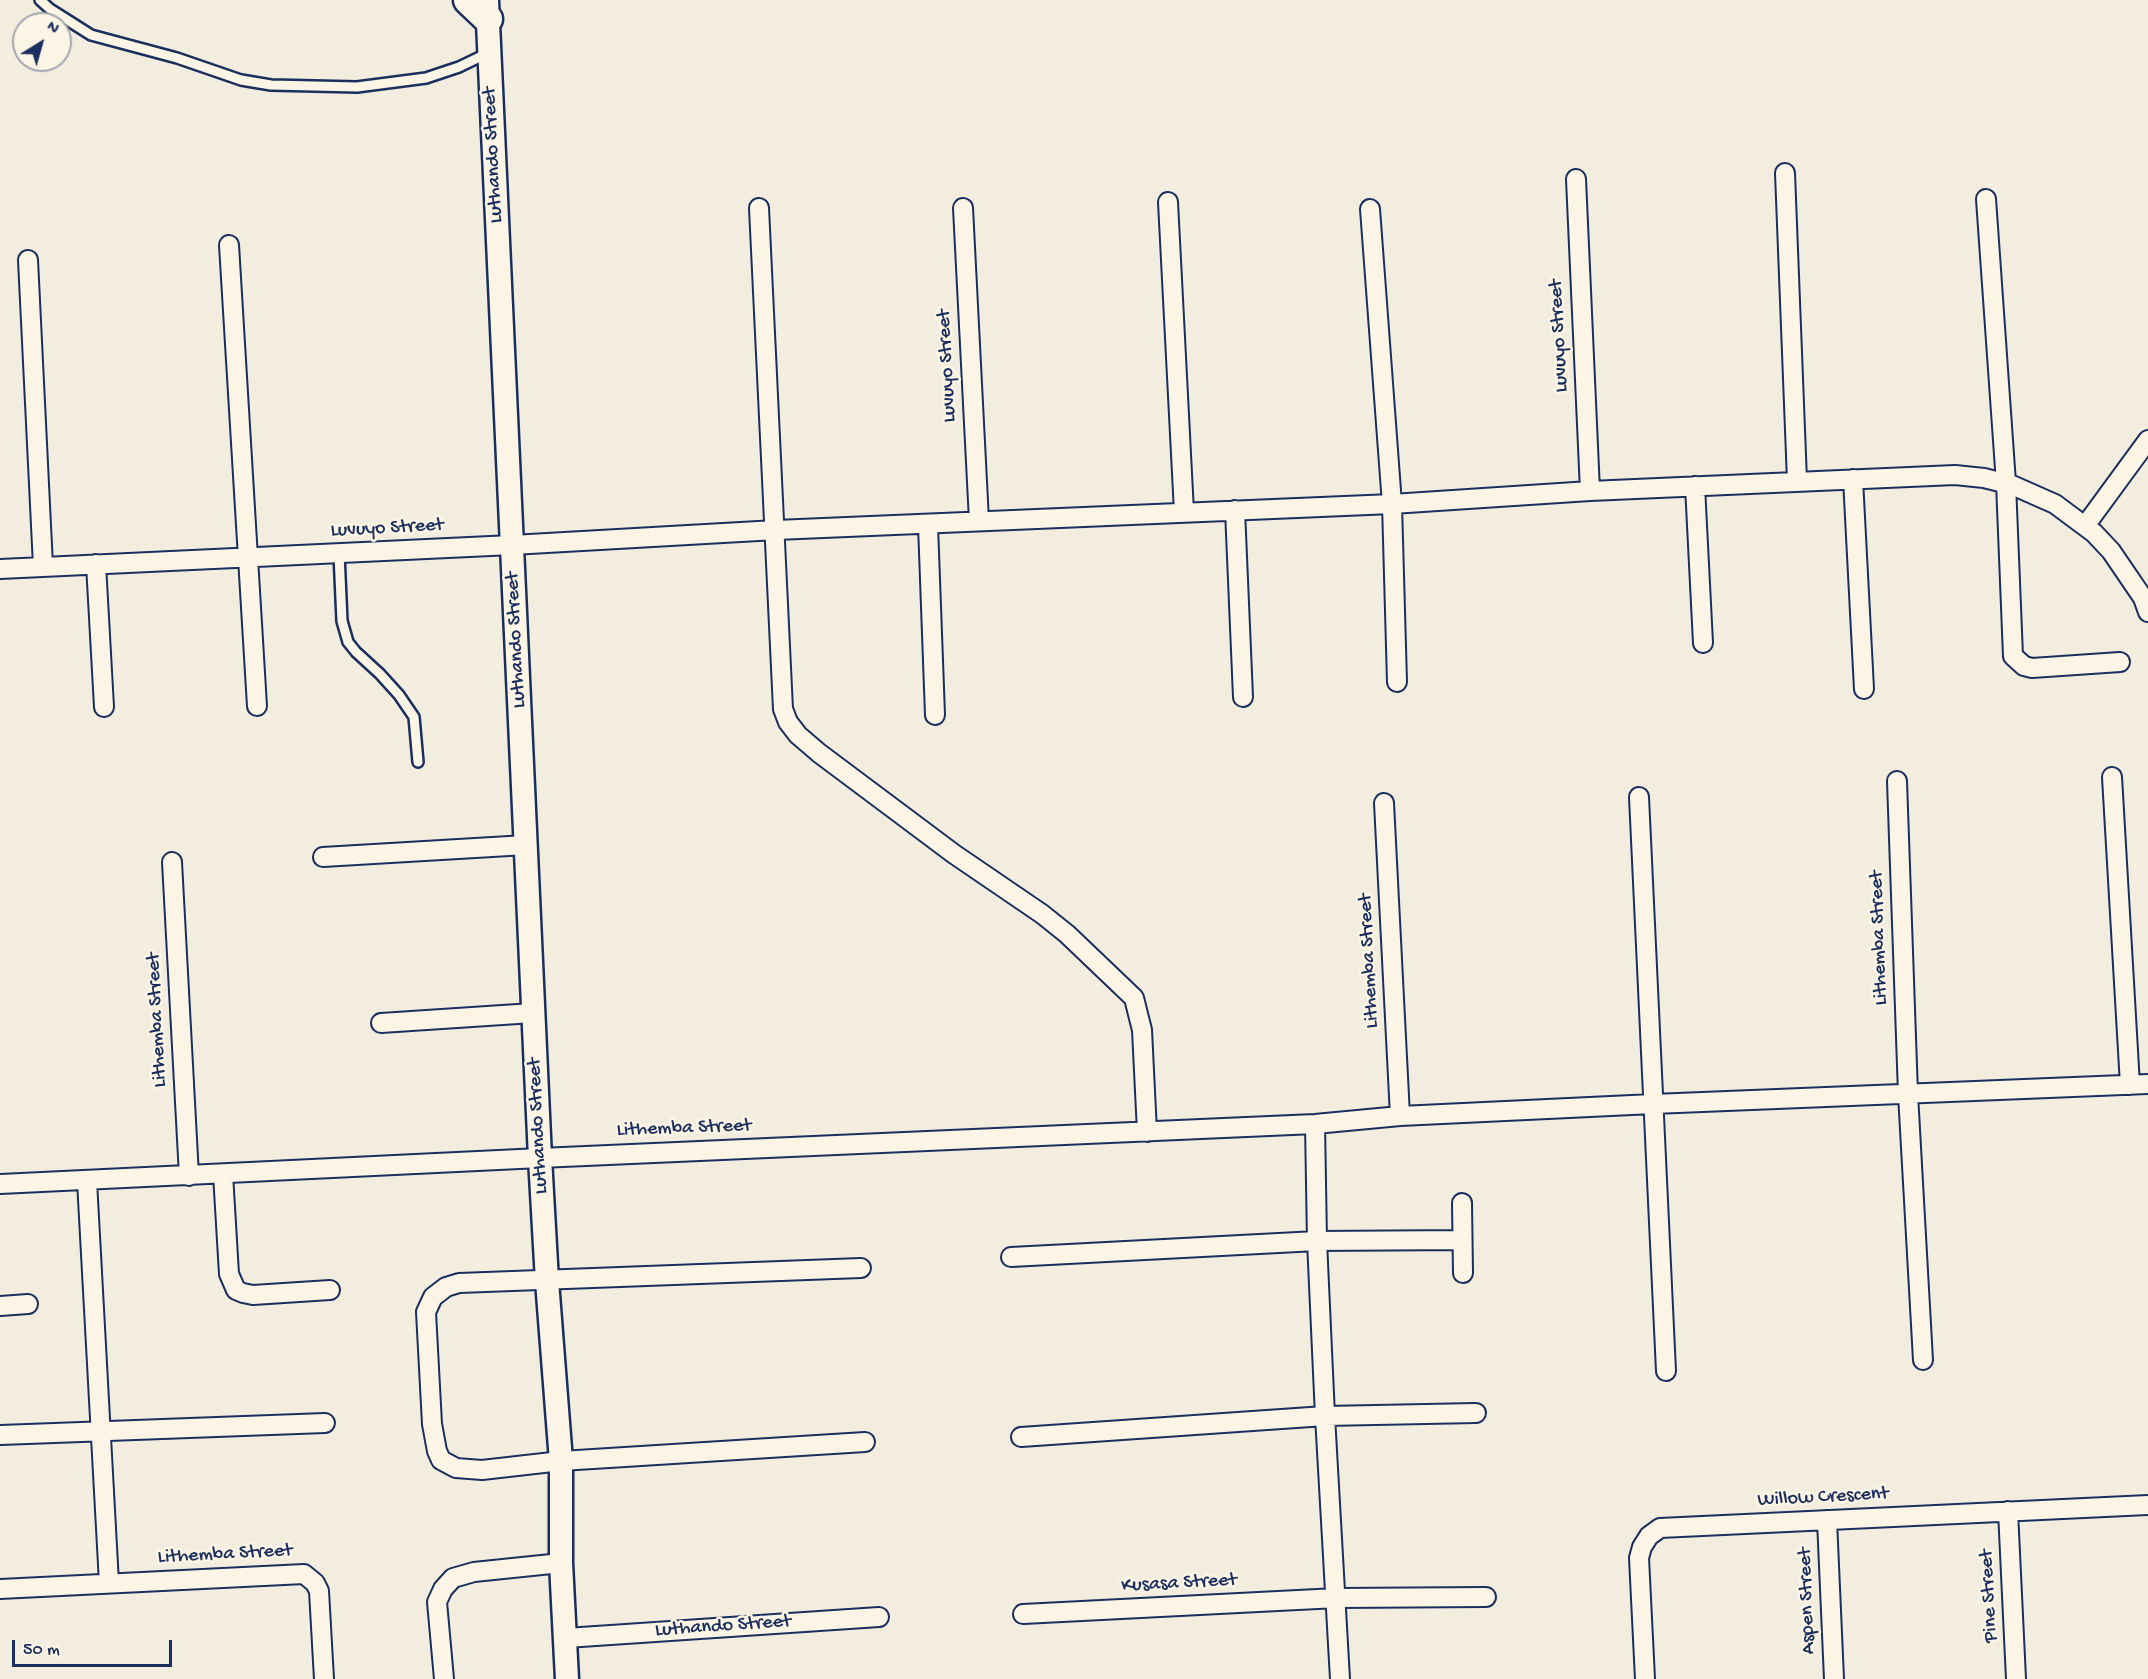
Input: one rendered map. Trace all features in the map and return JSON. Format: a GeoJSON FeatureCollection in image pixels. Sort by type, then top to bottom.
{"type":"FeatureCollection","features":[{"type":"Feature","properties":{"kind":"street","name":"Luthando Street"},"geometry":{"type":"LineString","coordinates":[[484,5],[489,52],[540,1158],[561,1461],[561,1563],[567,1679]]}},
{"type":"Feature","properties":{"kind":"street"},"geometry":{"type":"LineString","coordinates":[[1785,173],[1797,482]]}},
{"type":"Feature","properties":{"kind":"street","name":"Luvuyo Street"},"geometry":{"type":"LineString","coordinates":[[1576,179],[1590,491]]}},
{"type":"Feature","properties":{"kind":"street"},"geometry":{"type":"LineString","coordinates":[[1986,199],[2006,483],[2013,656],[2024,666],[2032,668],[2120,662]]}},
{"type":"Feature","properties":{"kind":"street"},"geometry":{"type":"LineString","coordinates":[[1168,202],[1184,513]]}},
{"type":"Feature","properties":{"kind":"street"},"geometry":{"type":"LineString","coordinates":[[759,208],[783,709],[788,722],[798,735],[819,753],[954,854],[1042,914],[1091,955],[1134,998],[1142,1029],[1147,1131]]}},
{"type":"Feature","properties":{"kind":"street","name":"Luvuyo Street"},"geometry":{"type":"LineString","coordinates":[[963,208],[979,521]]}},
{"type":"Feature","properties":{"kind":"street"},"geometry":{"type":"LineString","coordinates":[[1370,209],[1392,504],[1397,682]]}},
{"type":"Feature","properties":{"kind":"street"},"geometry":{"type":"LineString","coordinates":[[229,245],[250,558],[257,706]]}},
{"type":"Feature","properties":{"kind":"street"},"geometry":{"type":"LineString","coordinates":[[28,260],[44,566]]}},
{"type":"Feature","properties":{"kind":"street"},"geometry":{"type":"LineString","coordinates":[[2085,526],[2148,440]]}},
{"type":"Feature","properties":{"kind":"street","name":"Luvuyo Street"},"geometry":{"type":"LineString","coordinates":[[0,569],[339,554],[776,530],[1392,504],[1695,486],[1956,476],[1984,478],[2006,483],[2055,504],[2085,526],[2111,551],[2146,602]]}},
{"type":"Feature","properties":{"kind":"street"},"geometry":{"type":"LineString","coordinates":[[1853,479],[1864,689]]}},
{"type":"Feature","properties":{"kind":"street"},"geometry":{"type":"LineString","coordinates":[[1695,486],[1703,643]]}},
{"type":"Feature","properties":{"kind":"street"},"geometry":{"type":"LineString","coordinates":[[1235,510],[1243,697]]}},
{"type":"Feature","properties":{"kind":"street"},"geometry":{"type":"LineString","coordinates":[[928,525],[935,715]]}},
{"type":"Feature","properties":{"kind":"street"},"geometry":{"type":"LineString","coordinates":[[96,564],[104,707]]}},
{"type":"Feature","properties":{"kind":"street","name":"Lithemba Street"},"geometry":{"type":"LineString","coordinates":[[0,1184],[1315,1124],[1400,1116],[1653,1104],[2139,1085],[2112,777]]}},
{"type":"Feature","properties":{"kind":"street","name":"Lithemba Street"},"geometry":{"type":"LineString","coordinates":[[1897,781],[1908,1094],[1923,1360]]}},
{"type":"Feature","properties":{"kind":"street"},"geometry":{"type":"LineString","coordinates":[[1639,797],[1665,1371]]}},
{"type":"Feature","properties":{"kind":"street","name":"Lithemba Street"},"geometry":{"type":"LineString","coordinates":[[1384,803],[1400,1116]]}},
{"type":"Feature","properties":{"kind":"street"},"geometry":{"type":"LineString","coordinates":[[323,857],[526,845]]}},
{"type":"Feature","properties":{"kind":"street","name":"Lithemba Street"},"geometry":{"type":"LineString","coordinates":[[172,862],[189,1176]]}},
{"type":"Feature","properties":{"kind":"street"},"geometry":{"type":"LineString","coordinates":[[381,1023],[534,1013]]}},
{"type":"Feature","properties":{"kind":"street"},"geometry":{"type":"LineString","coordinates":[[1315,1124],[1317,1241],[1340,1679]]}},
{"type":"Feature","properties":{"kind":"street"},"geometry":{"type":"LineString","coordinates":[[223,1174],[228,1274],[236,1290],[253,1295],[330,1290]]}},
{"type":"Feature","properties":{"kind":"street"},"geometry":{"type":"LineString","coordinates":[[87,1181],[109,1583]]}},
{"type":"Feature","properties":{"kind":"street"},"geometry":{"type":"LineString","coordinates":[[1462,1203],[1463,1273]]}},
{"type":"Feature","properties":{"kind":"street"},"geometry":{"type":"LineString","coordinates":[[1011,1257],[1317,1241],[1462,1240]]}},
{"type":"Feature","properties":{"kind":"street"},"geometry":{"type":"LineString","coordinates":[[861,1268],[459,1283],[446,1287],[433,1297],[426,1312],[432,1424],[437,1451],[441,1460],[456,1468],[482,1470],[561,1461],[865,1442]]}},
{"type":"Feature","properties":{"kind":"street"},"geometry":{"type":"LineString","coordinates":[[0,1306],[28,1304]]}},
{"type":"Feature","properties":{"kind":"street"},"geometry":{"type":"LineString","coordinates":[[1021,1437],[1325,1416],[1476,1413]]}},
{"type":"Feature","properties":{"kind":"street"},"geometry":{"type":"LineString","coordinates":[[0,1435],[325,1423]]}},
{"type":"Feature","properties":{"kind":"street","name":"Willow Crescent"},"geometry":{"type":"LineString","coordinates":[[1644,1679],[1639,1558],[1642,1547],[1649,1536],[1660,1528],[2148,1505]]}},
{"type":"Feature","properties":{"kind":"street","name":"Pine Street"},"geometry":{"type":"LineString","coordinates":[[2008,1511],[2016,1679]]}},
{"type":"Feature","properties":{"kind":"street","name":"Aspen Street"},"geometry":{"type":"LineString","coordinates":[[1827,1521],[1834,1679]]}},
{"type":"Feature","properties":{"kind":"street"},"geometry":{"type":"LineString","coordinates":[[444,1679],[437,1602],[442,1589],[453,1578],[474,1572],[561,1563]]}},
{"type":"Feature","properties":{"kind":"street","name":"Lithemba Street"},"geometry":{"type":"LineString","coordinates":[[0,1589],[304,1574],[315,1583],[319,1590],[324,1679]]}},
{"type":"Feature","properties":{"kind":"street","name":"Kusasa Street"},"geometry":{"type":"LineString","coordinates":[[1023,1614],[1336,1598],[1486,1597]]}},
{"type":"Feature","properties":{"kind":"street","name":"Luthando Street"},"geometry":{"type":"LineString","coordinates":[[566,1638],[879,1617]]}},
{"type":"Feature","properties":{"kind":"lane"},"geometry":{"type":"LineString","coordinates":[[40,0],[91,35],[177,58],[241,80],[271,85],[357,87],[426,78],[459,67],[489,52]]}},
{"type":"Feature","properties":{"kind":"lane"},"geometry":{"type":"LineString","coordinates":[[339,554],[342,621],[348,642],[399,695],[414,717],[418,762]]}}]}
